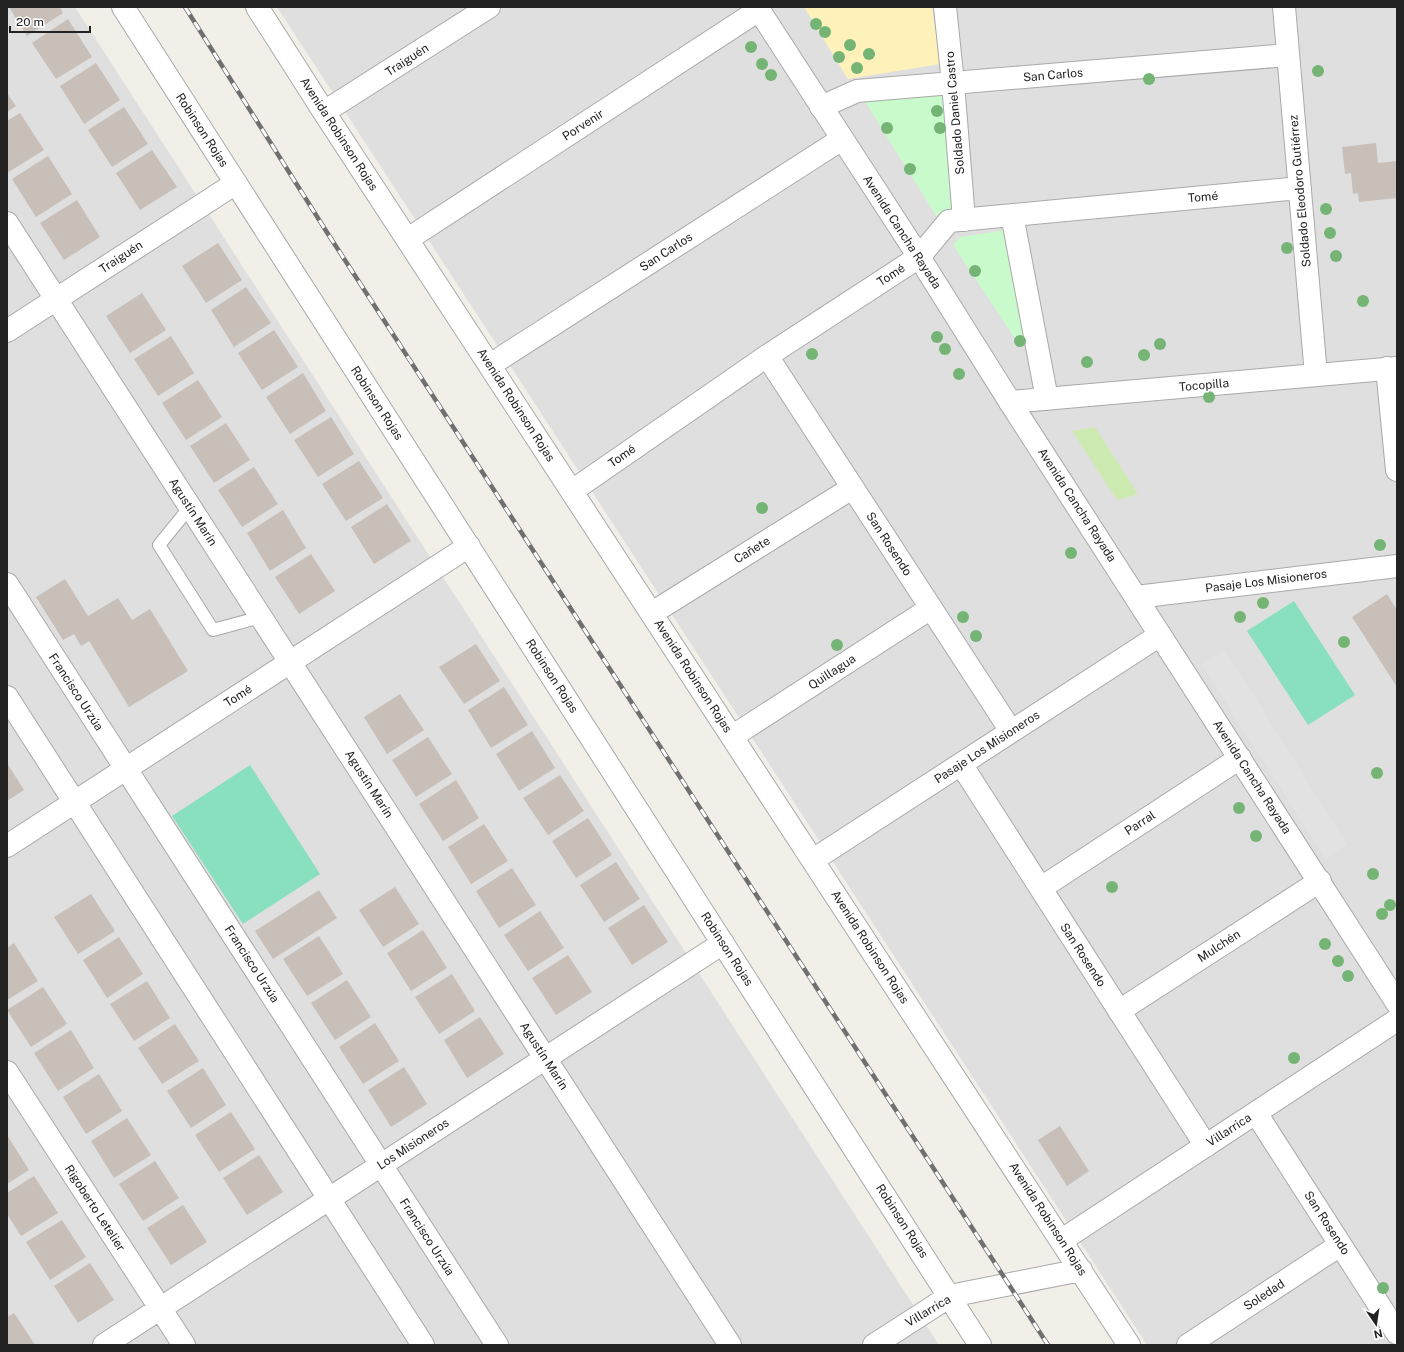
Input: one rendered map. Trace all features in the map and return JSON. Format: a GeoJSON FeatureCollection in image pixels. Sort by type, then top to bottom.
{"type":"FeatureCollection","features":[{"type":"Feature","properties":{"kind":"street","name":"Robinson Rojas"},"geometry":{"type":"LineString","coordinates":[[123,7],[980,1345]]}},
{"type":"Feature","properties":{"kind":"street","name":"Avenida Robinson Rojas"},"geometry":{"type":"LineString","coordinates":[[257,7],[1129,1345]]}},
{"type":"Feature","properties":{"kind":"street","name":"Traiguén"},"geometry":{"type":"LineString","coordinates":[[324,112],[489,7]]}},
{"type":"Feature","properties":{"kind":"street","name":"Soldado Daniel Castro"},"geometry":{"type":"LineString","coordinates":[[945,7],[953,83],[964,220]]}},
{"type":"Feature","properties":{"kind":"street","name":"Soldado Eleodoro Gutiérrez"},"geometry":{"type":"LineString","coordinates":[[1284,7],[1316,375]]}},
{"type":"Feature","properties":{"kind":"street","name":"Avenida Cancha Rayada"},"geometry":{"type":"LineString","coordinates":[[758,9],[820,107],[919,257],[1010,402],[1320,881],[1397,1003]]}},
{"type":"Feature","properties":{"kind":"street","name":"Porvenir"},"geometry":{"type":"LineString","coordinates":[[408,239],[758,9]]}},
{"type":"Feature","properties":{"kind":"street","name":"San Carlos"},"geometry":{"type":"LineString","coordinates":[[820,107],[857,91],[1288,55]]}},
{"type":"Feature","properties":{"kind":"street","name":"San Carlos"},"geometry":{"type":"LineString","coordinates":[[490,365],[842,139]]}},
{"type":"Feature","properties":{"kind":"street","name":"Traiguén"},"geometry":{"type":"LineString","coordinates":[[7,331],[236,183]]}},
{"type":"Feature","properties":{"kind":"street","name":"Tomé"},"geometry":{"type":"LineString","coordinates":[[572,491],[767,356],[919,257],[949,221],[1300,188]]}},
{"type":"Feature","properties":{"kind":"street"},"geometry":{"type":"LineString","coordinates":[[1012,215],[1046,399]]}},
{"type":"Feature","properties":{"kind":"street","name":"Agustín Marín"},"geometry":{"type":"LineString","coordinates":[[7,223],[730,1345]]}},
{"type":"Feature","properties":{"kind":"street","name":"San Rosendo"},"geometry":{"type":"LineString","coordinates":[[767,356],[1011,732]]}},
{"type":"Feature","properties":{"kind":"street"},"geometry":{"type":"LineString","coordinates":[[1392,368],[1397,470]]}},
{"type":"Feature","properties":{"kind":"street","name":"Tocopilla"},"geometry":{"type":"LineString","coordinates":[[1010,402],[1392,368]]}},
{"type":"Feature","properties":{"kind":"street","name":"Cañete"},"geometry":{"type":"LineString","coordinates":[[652,613],[852,488]]}},
{"type":"Feature","properties":{"kind":"street","name":"Tomé"},"geometry":{"type":"LineString","coordinates":[[7,846],[469,546]]}},
{"type":"Feature","properties":{"kind":"street","name":"Pasaje Los Misioneros"},"geometry":{"type":"LineString","coordinates":[[1136,597],[1397,566]]}},
{"type":"Feature","properties":{"kind":"street","name":"Francisco Urzúa"},"geometry":{"type":"LineString","coordinates":[[7,584],[497,1345]]}},
{"type":"Feature","properties":{"kind":"street","name":"Quillagua"},"geometry":{"type":"LineString","coordinates":[[733,736],[931,608]]}},
{"type":"Feature","properties":{"kind":"street","name":"Pasaje Los Misioneros"},"geometry":{"type":"LineString","coordinates":[[813,860],[1160,635]]}},
{"type":"Feature","properties":{"kind":"street"},"geometry":{"type":"LineString","coordinates":[[7,697],[424,1345]]}},
{"type":"Feature","properties":{"kind":"street","name":"Parral"},"geometry":{"type":"LineString","coordinates":[[1040,888],[1240,758]]}},
{"type":"Feature","properties":{"kind":"street","name":"San Rosendo"},"geometry":{"type":"LineString","coordinates":[[961,764],[1206,1146]]}},
{"type":"Feature","properties":{"kind":"street","name":"Mulchén"},"geometry":{"type":"LineString","coordinates":[[1119,1010],[1320,881]]}},
{"type":"Feature","properties":{"kind":"street","name":"Los Misioneros"},"geometry":{"type":"LineString","coordinates":[[104,1345],[723,943]]}},
{"type":"Feature","properties":{"kind":"street","name":"Villarrica"},"geometry":{"type":"LineString","coordinates":[[1062,1240],[1397,1020]]}},
{"type":"Feature","properties":{"kind":"street","name":"Rigoberto Letelier"},"geometry":{"type":"LineString","coordinates":[[7,1072],[184,1345]]}},
{"type":"Feature","properties":{"kind":"street","name":"San Rosendo"},"geometry":{"type":"LineString","coordinates":[[1256,1113],[1397,1333]]}},
{"type":"Feature","properties":{"kind":"street","name":"Soledad"},"geometry":{"type":"LineString","coordinates":[[1188,1345],[1340,1245]]}},
{"type":"Feature","properties":{"kind":"street","name":"Villarrica"},"geometry":{"type":"LineString","coordinates":[[874,1345],[950,1296],[1081,1270]]}},
{"type":"Feature","properties":{"kind":"lane"},"geometry":{"type":"LineString","coordinates":[[190,507],[159,545],[213,630],[260,617]]}},
{"type":"Feature","properties":{"kind":"shaded area"},"geometry":{"type":"Polygon","coordinates":[[[7,7],[75,7],[939,1345],[7,1345],[7,7]]]}},
{"type":"Feature","properties":{"kind":"shaded area"},"geometry":{"type":"Polygon","coordinates":[[[277,7],[1397,7],[1397,1345],[1147,1345],[277,7]]]}},
{"type":"Feature","properties":{"kind":"shaded area"},"geometry":{"type":"Polygon","coordinates":[[[1225,650],[1347,845],[1325,858],[1202,665],[1225,650]]]}},
{"type":"Feature","properties":{"kind":"green space"},"geometry":{"type":"Polygon","coordinates":[[[942,84],[959,213],[938,219],[861,95],[942,84]]]}},
{"type":"Feature","properties":{"kind":"green space"},"geometry":{"type":"Polygon","coordinates":[[[1007,230],[1026,338],[1023,345],[1016,340],[953,245],[960,237],[1007,230]]]}},
{"type":"Feature","properties":{"kind":"green space"},"geometry":{"type":"Polygon","coordinates":[[[1095,427],[1138,494],[1117,500],[1072,431],[1095,427]]]}},
{"type":"Feature","properties":{"kind":"green space"},"geometry":{"type":"Polygon","coordinates":[[[1294,601],[1355,695],[1308,725],[1247,631],[1294,601]]]}},
{"type":"Feature","properties":{"kind":"green space"},"geometry":{"type":"Polygon","coordinates":[[[250,765],[320,874],[243,924],[172,816],[250,765]]]}},
{"type":"Feature","properties":{"kind":"sand"},"geometry":{"type":"Polygon","coordinates":[[[804,7],[932,7],[940,64],[848,79],[804,7]]]}},
{"type":"Feature","properties":{"kind":"building"},"geometry":{"type":"Polygon","coordinates":[[[9,7],[60,7],[63,13],[27,36],[9,7]]]}},
{"type":"Feature","properties":{"kind":"building"},"geometry":{"type":"Polygon","coordinates":[[[68,19],[92,57],[56,79],[32,43],[68,19]]]}},
{"type":"Feature","properties":{"kind":"building"},"geometry":{"type":"Polygon","coordinates":[[[96,63],[120,100],[84,124],[60,86],[96,63]]]}},
{"type":"Feature","properties":{"kind":"building"},"geometry":{"type":"Polygon","coordinates":[[[7,93],[16,106],[7,112],[7,93]]]}},
{"type":"Feature","properties":{"kind":"building"},"geometry":{"type":"Polygon","coordinates":[[[124,107],[148,144],[112,167],[88,130],[124,107]]]}},
{"type":"Feature","properties":{"kind":"building"},"geometry":{"type":"Polygon","coordinates":[[[20,113],[44,150],[7,173],[7,121],[20,113]]]}},
{"type":"Feature","properties":{"kind":"building"},"geometry":{"type":"Polygon","coordinates":[[[1376,143],[1378,163],[1397,161],[1397,198],[1359,202],[1358,193],[1353,194],[1351,173],[1345,174],[1342,147],[1376,143]]]}},
{"type":"Feature","properties":{"kind":"building"},"geometry":{"type":"Polygon","coordinates":[[[152,150],[177,187],[140,210],[116,173],[152,150]]]}},
{"type":"Feature","properties":{"kind":"building"},"geometry":{"type":"Polygon","coordinates":[[[48,156],[72,194],[36,217],[12,179],[48,156]]]}},
{"type":"Feature","properties":{"kind":"building"},"geometry":{"type":"Polygon","coordinates":[[[77,200],[100,237],[64,260],[40,223],[77,200]]]}},
{"type":"Feature","properties":{"kind":"building"},"geometry":{"type":"Polygon","coordinates":[[[218,243],[242,280],[206,303],[182,266],[218,243]]]}},
{"type":"Feature","properties":{"kind":"building"},"geometry":{"type":"Polygon","coordinates":[[[246,287],[271,323],[234,347],[211,310],[246,287]]]}},
{"type":"Feature","properties":{"kind":"building"},"geometry":{"type":"Polygon","coordinates":[[[142,293],[166,330],[130,353],[106,316],[142,293]]]}},
{"type":"Feature","properties":{"kind":"building"},"geometry":{"type":"Polygon","coordinates":[[[274,330],[298,367],[262,390],[238,353],[274,330]]]}},
{"type":"Feature","properties":{"kind":"building"},"geometry":{"type":"Polygon","coordinates":[[[171,336],[194,373],[158,396],[134,359],[171,336]]]}},
{"type":"Feature","properties":{"kind":"building"},"geometry":{"type":"Polygon","coordinates":[[[303,373],[326,411],[290,434],[266,397],[303,373]]]}},
{"type":"Feature","properties":{"kind":"building"},"geometry":{"type":"Polygon","coordinates":[[[198,380],[222,417],[186,440],[162,403],[198,380]]]}},
{"type":"Feature","properties":{"kind":"building"},"geometry":{"type":"Polygon","coordinates":[[[331,417],[354,454],[318,477],[294,440],[331,417]]]}},
{"type":"Feature","properties":{"kind":"building"},"geometry":{"type":"Polygon","coordinates":[[[226,423],[250,460],[214,483],[190,446],[226,423]]]}},
{"type":"Feature","properties":{"kind":"building"},"geometry":{"type":"Polygon","coordinates":[[[359,461],[383,498],[346,521],[322,484],[359,461]]]}},
{"type":"Feature","properties":{"kind":"building"},"geometry":{"type":"Polygon","coordinates":[[[254,467],[278,504],[242,527],[218,490],[254,467]]]}},
{"type":"Feature","properties":{"kind":"building"},"geometry":{"type":"Polygon","coordinates":[[[387,504],[411,541],[374,564],[351,527],[387,504]]]}},
{"type":"Feature","properties":{"kind":"building"},"geometry":{"type":"Polygon","coordinates":[[[283,510],[306,548],[270,571],[247,533],[283,510]]]}},
{"type":"Feature","properties":{"kind":"building"},"geometry":{"type":"Polygon","coordinates":[[[311,554],[335,591],[299,614],[275,577],[311,554]]]}},
{"type":"Feature","properties":{"kind":"building"},"geometry":{"type":"Polygon","coordinates":[[[65,579],[88,616],[118,598],[132,620],[150,609],[188,671],[129,707],[89,641],[81,646],[74,634],[63,640],[36,597],[65,579]]]}},
{"type":"Feature","properties":{"kind":"building"},"geometry":{"type":"Polygon","coordinates":[[[1387,594],[1397,610],[1397,687],[1352,617],[1387,594]]]}},
{"type":"Feature","properties":{"kind":"building"},"geometry":{"type":"Polygon","coordinates":[[[476,644],[500,681],[464,704],[439,667],[476,644]]]}},
{"type":"Feature","properties":{"kind":"building"},"geometry":{"type":"Polygon","coordinates":[[[504,687],[528,725],[491,748],[468,710],[504,687]]]}},
{"type":"Feature","properties":{"kind":"building"},"geometry":{"type":"Polygon","coordinates":[[[400,694],[424,730],[387,754],[364,717],[400,694]]]}},
{"type":"Feature","properties":{"kind":"building"},"geometry":{"type":"Polygon","coordinates":[[[532,731],[555,768],[519,791],[496,754],[532,731]]]}},
{"type":"Feature","properties":{"kind":"building"},"geometry":{"type":"Polygon","coordinates":[[[428,737],[452,774],[416,797],[392,760],[428,737]]]}},
{"type":"Feature","properties":{"kind":"building"},"geometry":{"type":"Polygon","coordinates":[[[7,763],[24,790],[7,801],[7,763]]]}},
{"type":"Feature","properties":{"kind":"building"},"geometry":{"type":"Polygon","coordinates":[[[560,775],[584,811],[548,835],[523,798],[560,775]]]}},
{"type":"Feature","properties":{"kind":"building"},"geometry":{"type":"Polygon","coordinates":[[[456,780],[479,818],[443,841],[419,804],[456,780]]]}},
{"type":"Feature","properties":{"kind":"building"},"geometry":{"type":"Polygon","coordinates":[[[588,818],[612,855],[576,878],[552,841],[588,818]]]}},
{"type":"Feature","properties":{"kind":"building"},"geometry":{"type":"Polygon","coordinates":[[[484,824],[508,861],[471,884],[448,847],[484,824]]]}},
{"type":"Feature","properties":{"kind":"building"},"geometry":{"type":"Polygon","coordinates":[[[616,862],[640,899],[604,922],[580,885],[616,862]]]}},
{"type":"Feature","properties":{"kind":"building"},"geometry":{"type":"Polygon","coordinates":[[[512,868],[536,905],[499,928],[476,891],[512,868]]]}},
{"type":"Feature","properties":{"kind":"building"},"geometry":{"type":"Polygon","coordinates":[[[395,887],[419,924],[383,947],[359,910],[395,887]]]}},
{"type":"Feature","properties":{"kind":"building"},"geometry":{"type":"Polygon","coordinates":[[[319,890],[337,918],[273,959],[255,931],[319,890]]]}},
{"type":"Feature","properties":{"kind":"building"},"geometry":{"type":"Polygon","coordinates":[[[91,894],[115,931],[78,954],[54,917],[91,894]]]}},
{"type":"Feature","properties":{"kind":"building"},"geometry":{"type":"Polygon","coordinates":[[[644,905],[668,942],[632,965],[608,928],[644,905]]]}},
{"type":"Feature","properties":{"kind":"building"},"geometry":{"type":"Polygon","coordinates":[[[540,911],[564,948],[528,971],[504,935],[540,911]]]}},
{"type":"Feature","properties":{"kind":"building"},"geometry":{"type":"Polygon","coordinates":[[[423,930],[447,968],[411,991],[387,953],[423,930]]]}},
{"type":"Feature","properties":{"kind":"building"},"geometry":{"type":"Polygon","coordinates":[[[319,936],[343,974],[307,996],[283,959],[319,936]]]}},
{"type":"Feature","properties":{"kind":"building"},"geometry":{"type":"Polygon","coordinates":[[[119,937],[143,974],[107,998],[83,960],[119,937]]]}},
{"type":"Feature","properties":{"kind":"building"},"geometry":{"type":"Polygon","coordinates":[[[14,943],[38,981],[7,1000],[7,948],[14,943]]]}},
{"type":"Feature","properties":{"kind":"building"},"geometry":{"type":"Polygon","coordinates":[[[568,955],[592,992],[556,1015],[532,978],[568,955]]]}},
{"type":"Feature","properties":{"kind":"building"},"geometry":{"type":"Polygon","coordinates":[[[452,974],[475,1011],[439,1034],[415,997],[452,974]]]}},
{"type":"Feature","properties":{"kind":"building"},"geometry":{"type":"Polygon","coordinates":[[[347,980],[371,1017],[335,1040],[311,1003],[347,980]]]}},
{"type":"Feature","properties":{"kind":"building"},"geometry":{"type":"Polygon","coordinates":[[[147,981],[170,1018],[134,1041],[110,1004],[147,981]]]}},
{"type":"Feature","properties":{"kind":"building"},"geometry":{"type":"Polygon","coordinates":[[[43,987],[67,1024],[31,1047],[7,1010],[43,987]]]}},
{"type":"Feature","properties":{"kind":"building"},"geometry":{"type":"Polygon","coordinates":[[[480,1017],[504,1054],[467,1078],[444,1040],[480,1017]]]}},
{"type":"Feature","properties":{"kind":"building"},"geometry":{"type":"Polygon","coordinates":[[[375,1023],[399,1061],[363,1084],[339,1047],[375,1023]]]}},
{"type":"Feature","properties":{"kind":"building"},"geometry":{"type":"Polygon","coordinates":[[[175,1024],[199,1061],[162,1084],[138,1048],[175,1024]]]}},
{"type":"Feature","properties":{"kind":"building"},"geometry":{"type":"Polygon","coordinates":[[[71,1030],[94,1068],[58,1091],[34,1053],[71,1030]]]}},
{"type":"Feature","properties":{"kind":"building"},"geometry":{"type":"Polygon","coordinates":[[[404,1067],[427,1104],[391,1127],[368,1090],[404,1067]]]}},
{"type":"Feature","properties":{"kind":"building"},"geometry":{"type":"Polygon","coordinates":[[[203,1068],[226,1105],[191,1128],[167,1091],[203,1068]]]}},
{"type":"Feature","properties":{"kind":"building"},"geometry":{"type":"Polygon","coordinates":[[[99,1074],[122,1111],[86,1134],[63,1097],[99,1074]]]}},
{"type":"Feature","properties":{"kind":"building"},"geometry":{"type":"Polygon","coordinates":[[[231,1112],[255,1149],[219,1172],[195,1135],[231,1112]]]}},
{"type":"Feature","properties":{"kind":"building"},"geometry":{"type":"Polygon","coordinates":[[[127,1118],[151,1155],[114,1178],[91,1141],[127,1118]]]}},
{"type":"Feature","properties":{"kind":"building"},"geometry":{"type":"Polygon","coordinates":[[[1060,1126],[1089,1171],[1067,1186],[1038,1140],[1060,1126]]]}},
{"type":"Feature","properties":{"kind":"building"},"geometry":{"type":"Polygon","coordinates":[[[7,1135],[29,1170],[7,1184],[7,1135]]]}},
{"type":"Feature","properties":{"kind":"building"},"geometry":{"type":"Polygon","coordinates":[[[259,1155],[283,1192],[247,1215],[223,1178],[259,1155]]]}},
{"type":"Feature","properties":{"kind":"building"},"geometry":{"type":"Polygon","coordinates":[[[155,1161],[179,1198],[143,1221],[119,1184],[155,1161]]]}},
{"type":"Feature","properties":{"kind":"building"},"geometry":{"type":"Polygon","coordinates":[[[34,1176],[58,1213],[21,1236],[7,1214],[7,1193],[34,1176]]]}},
{"type":"Feature","properties":{"kind":"building"},"geometry":{"type":"Polygon","coordinates":[[[183,1205],[207,1242],[171,1265],[147,1228],[183,1205]]]}},
{"type":"Feature","properties":{"kind":"building"},"geometry":{"type":"Polygon","coordinates":[[[62,1220],[86,1257],[50,1280],[26,1242],[62,1220]]]}},
{"type":"Feature","properties":{"kind":"building"},"geometry":{"type":"Polygon","coordinates":[[[90,1263],[114,1300],[78,1323],[54,1286],[90,1263]]]}},
{"type":"Feature","properties":{"kind":"building"},"geometry":{"type":"Polygon","coordinates":[[[14,1313],[35,1345],[7,1345],[7,1317],[14,1313]]]}},
{"type":"Feature","properties":{"kind":"railway"},"geometry":{"type":"LineString","coordinates":[[185,7],[328,234],[1048,1345]]}}]}
